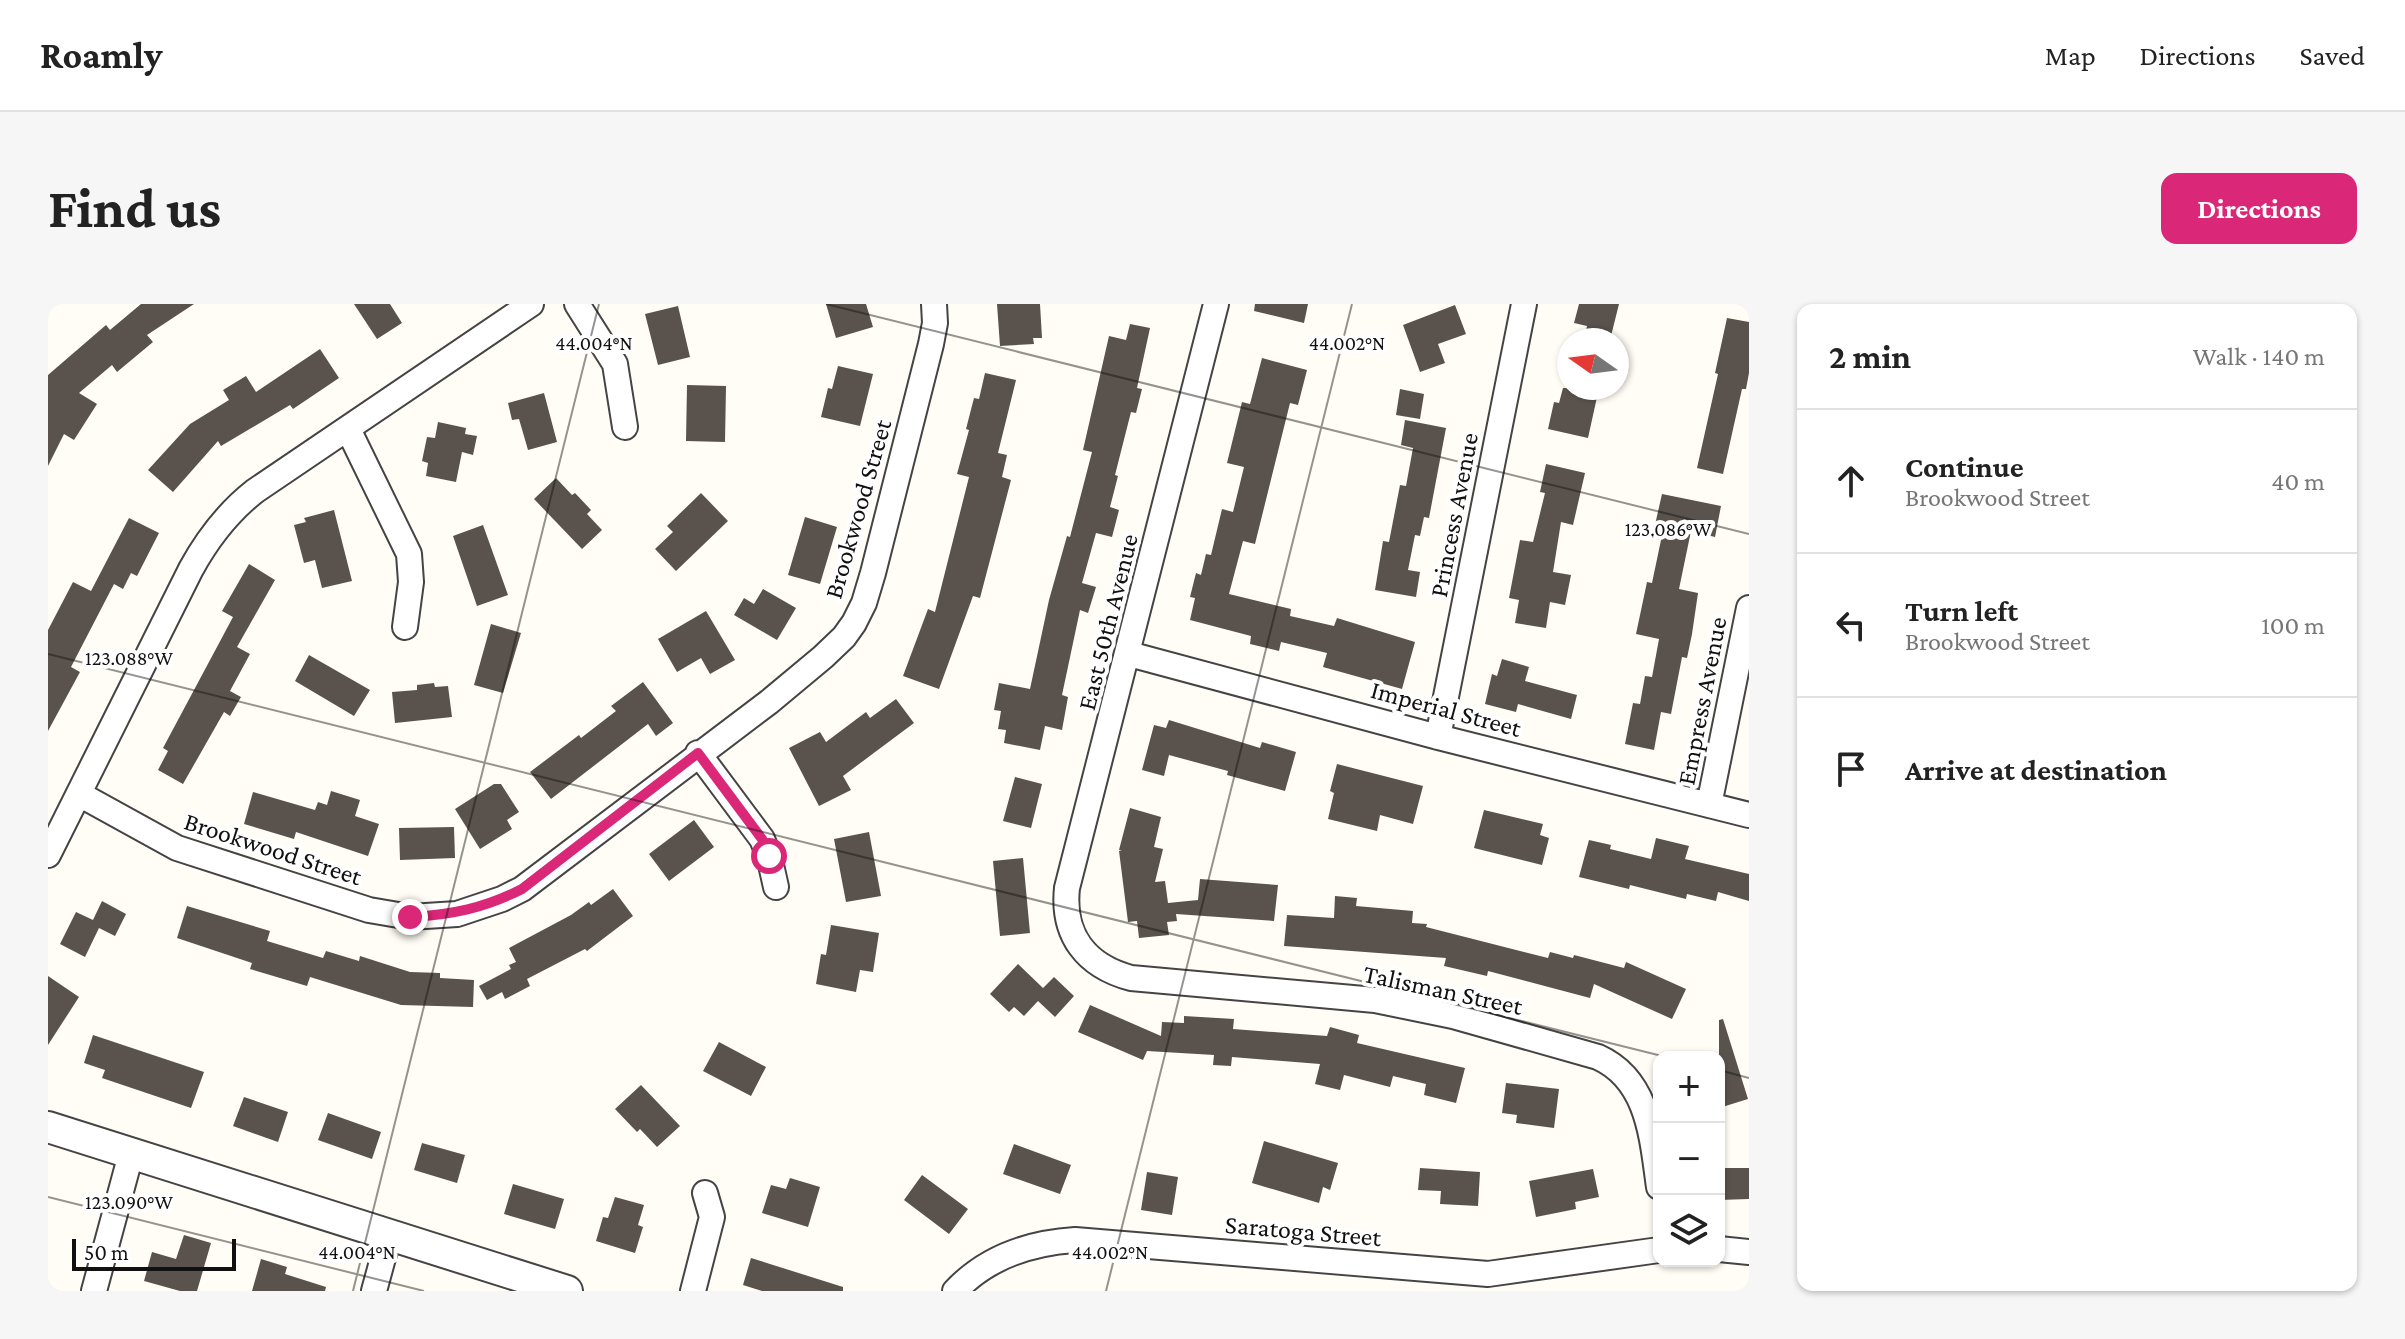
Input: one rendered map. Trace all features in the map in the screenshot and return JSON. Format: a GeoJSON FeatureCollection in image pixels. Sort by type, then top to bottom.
{"type":"FeatureCollection","features":[{"type":"Feature","properties":{"kind":"street"},"geometry":{"type":"LineString","coordinates":[[48,855],[191,569],[214,531],[255,491],[531,304]]}},
{"type":"Feature","properties":{"kind":"street"},"geometry":{"type":"LineString","coordinates":[[577,304],[615,364],[625,427]]}},
{"type":"Feature","properties":{"kind":"street","name":"Brookwood Street"},"geometry":{"type":"LineString","coordinates":[[79,794],[177,848],[369,910],[410,917],[457,914],[522,889],[795,682],[844,637],[854,623],[873,573],[927,359],[935,323],[934,304]]}},
{"type":"Feature","properties":{"kind":"street","name":"East 50th Avenue"},"geometry":{"type":"LineString","coordinates":[[1083,950],[1067,919],[1067,888],[1216,304]]}},
{"type":"Feature","properties":{"kind":"street","name":"Princess Avenue"},"geometry":{"type":"LineString","coordinates":[[1438,737],[1524,304]]}},
{"type":"Feature","properties":{"kind":"street"},"geometry":{"type":"LineString","coordinates":[[348,429],[409,554],[411,582],[405,627]]}},
{"type":"Feature","properties":{"kind":"street","name":"Empress Avenue"},"geometry":{"type":"LineString","coordinates":[[1709,805],[1749,608]]}},
{"type":"Feature","properties":{"kind":"street","name":"Imperial Street"},"geometry":{"type":"LineString","coordinates":[[1129,654],[1438,737],[1749,815]]}},
{"type":"Feature","properties":{"kind":"street"},"geometry":{"type":"LineString","coordinates":[[698,753],[762,839],[776,887]]}},
{"type":"Feature","properties":{"kind":"street","name":"Talisman Street"},"geometry":{"type":"LineString","coordinates":[[1083,950],[1096,964],[1131,978],[1375,1000],[1453,1016],[1598,1057],[1626,1074],[1636,1089],[1653,1146]]}},
{"type":"Feature","properties":{"kind":"street"},"geometry":{"type":"LineString","coordinates":[[48,1127],[567,1291]]}},
{"type":"Feature","properties":{"kind":"street"},"geometry":{"type":"LineString","coordinates":[[94,1291],[131,1154]]}},
{"type":"Feature","properties":{"kind":"street"},"geometry":{"type":"LineString","coordinates":[[693,1291],[712,1217],[705,1193]]}},
{"type":"Feature","properties":{"kind":"street"},"geometry":{"type":"LineString","coordinates":[[374,1291],[389,1236]]}},
{"type":"Feature","properties":{"kind":"street","name":"Saratoga Street"},"geometry":{"type":"LineString","coordinates":[[955,1291],[969,1276],[994,1260],[1048,1242],[1075,1240],[1488,1274],[1653,1251]]}},
{"type":"Feature","properties":{"kind":"street"},"geometry":{"type":"LineString","coordinates":[[1725,1250],[1749,1252]]}},
{"type":"Feature","properties":{"kind":"building"},"geometry":{"type":"Polygon","coordinates":[[[141,304],[194,304],[147,335],[153,342],[117,372],[112,365],[79,393],[97,404],[74,440],[64,434],[48,466],[48,375],[106,325],[110,330],[141,304]]]}},
{"type":"Feature","properties":{"kind":"building"},"geometry":{"type":"Polygon","coordinates":[[[354,304],[390,304],[402,323],[377,339],[354,304]]]}},
{"type":"Feature","properties":{"kind":"building"},"geometry":{"type":"Polygon","coordinates":[[[826,304],[866,304],[873,327],[836,338],[826,304]]]}},
{"type":"Feature","properties":{"kind":"building"},"geometry":{"type":"Polygon","coordinates":[[[997,304],[1040,304],[1042,338],[1033,338],[1034,344],[1000,346],[997,304]]]}},
{"type":"Feature","properties":{"kind":"building"},"geometry":{"type":"Polygon","coordinates":[[[1255,304],[1308,304],[1304,323],[1254,311],[1255,304]]]}},
{"type":"Feature","properties":{"kind":"building"},"geometry":{"type":"Polygon","coordinates":[[[1579,304],[1619,304],[1613,328],[1587,328],[1574,323],[1579,304]]]}},
{"type":"Feature","properties":{"kind":"building"},"geometry":{"type":"Polygon","coordinates":[[[1455,305],[1466,334],[1438,344],[1445,363],[1420,372],[1403,325],[1455,305]]]}},
{"type":"Feature","properties":{"kind":"building"},"geometry":{"type":"Polygon","coordinates":[[[678,306],[690,357],[658,365],[645,314],[678,306]]]}},
{"type":"Feature","properties":{"kind":"building"},"geometry":{"type":"Polygon","coordinates":[[[1727,318],[1749,322],[1749,373],[1746,389],[1742,389],[1723,474],[1697,468],[1727,318]]]}},
{"type":"Feature","properties":{"kind":"building"},"geometry":{"type":"Polygon","coordinates":[[[1130,324],[1150,328],[1137,388],[1142,389],[1136,413],[1131,412],[1115,475],[1118,476],[1110,507],[1119,510],[1112,537],[1096,533],[1082,583],[1096,587],[1088,613],[1080,610],[1062,695],[1068,697],[1062,730],[1045,726],[1040,750],[1004,743],[1006,730],[998,729],[1001,711],[994,710],[999,683],[1030,689],[1049,600],[1067,536],[1070,537],[1092,452],[1083,450],[1109,336],[1126,340],[1130,324]]]}},
{"type":"Feature","properties":{"kind":"building"},"geometry":{"type":"Polygon","coordinates":[[[320,349],[339,378],[293,409],[290,405],[221,446],[218,441],[173,492],[148,470],[190,424],[229,400],[223,390],[246,376],[256,392],[320,349]]]}},
{"type":"Feature","properties":{"kind":"building"},"geometry":{"type":"Polygon","coordinates":[[[1262,358],[1307,370],[1298,405],[1290,403],[1255,544],[1243,541],[1229,594],[1291,609],[1290,616],[1334,626],[1337,618],[1415,642],[1402,689],[1323,667],[1327,653],[1281,642],[1279,651],[1250,644],[1251,636],[1190,620],[1195,598],[1190,597],[1196,573],[1201,575],[1206,554],[1211,555],[1222,509],[1233,512],[1244,467],[1227,463],[1242,402],[1250,404],[1262,358]]]}},
{"type":"Feature","properties":{"kind":"building"},"geometry":{"type":"Polygon","coordinates":[[[838,366],[873,374],[860,426],[821,417],[828,388],[832,389],[838,366]]]}},
{"type":"Feature","properties":{"kind":"building"},"geometry":{"type":"Polygon","coordinates":[[[985,373],[1016,380],[998,453],[1007,455],[1002,477],[1011,480],[980,598],[973,596],[939,689],[903,676],[928,609],[935,612],[969,477],[957,474],[969,430],[966,429],[974,398],[979,399],[985,373]]]}},
{"type":"Feature","properties":{"kind":"building"},"geometry":{"type":"Polygon","coordinates":[[[687,385],[726,386],[725,442],[686,441],[687,385]]]}},
{"type":"Feature","properties":{"kind":"building"},"geometry":{"type":"Polygon","coordinates":[[[1400,389],[1424,394],[1420,419],[1396,415],[1400,389]]]}},
{"type":"Feature","properties":{"kind":"building"},"geometry":{"type":"Polygon","coordinates":[[[544,393],[557,442],[528,450],[519,419],[512,420],[508,403],[544,393]]]}},
{"type":"Feature","properties":{"kind":"building"},"geometry":{"type":"Polygon","coordinates":[[[1560,400],[1596,400],[1588,438],[1548,429],[1554,402],[1559,403],[1560,400]]]}},
{"type":"Feature","properties":{"kind":"building"},"geometry":{"type":"Polygon","coordinates":[[[1405,420],[1446,428],[1429,518],[1424,517],[1420,536],[1415,535],[1408,570],[1420,572],[1416,597],[1375,590],[1383,541],[1389,542],[1400,485],[1406,486],[1413,448],[1401,445],[1405,420]]]}},
{"type":"Feature","properties":{"kind":"building"},"geometry":{"type":"Polygon","coordinates":[[[438,422],[466,428],[465,434],[477,436],[473,455],[462,452],[456,482],[426,476],[428,463],[422,461],[427,437],[435,438],[438,422]]]}},
{"type":"Feature","properties":{"kind":"building"},"geometry":{"type":"Polygon","coordinates":[[[1546,464],[1585,473],[1573,525],[1561,522],[1553,572],[1571,575],[1565,605],[1550,602],[1546,628],[1515,623],[1519,600],[1509,598],[1520,540],[1533,542],[1545,493],[1540,492],[1546,464]]]}},
{"type":"Feature","properties":{"kind":"building"},"geometry":{"type":"Polygon","coordinates":[[[556,478],[591,510],[587,514],[602,530],[582,549],[534,499],[556,478]]]}},
{"type":"Feature","properties":{"kind":"building"},"geometry":{"type":"Polygon","coordinates":[[[701,493],[728,521],[676,571],[655,549],[673,532],[667,526],[701,493]]]}},
{"type":"Feature","properties":{"kind":"building"},"geometry":{"type":"Polygon","coordinates":[[[1662,494],[1721,506],[1715,537],[1691,531],[1679,589],[1698,593],[1692,634],[1687,658],[1682,657],[1671,714],[1661,712],[1654,750],[1625,744],[1633,703],[1640,704],[1645,676],[1652,677],[1659,639],[1636,634],[1647,582],[1652,583],[1661,540],[1652,538],[1662,494]]]}},
{"type":"Feature","properties":{"kind":"building"},"geometry":{"type":"Polygon","coordinates":[[[334,510],[352,581],[322,588],[315,560],[304,563],[294,525],[306,522],[304,518],[334,510]]]}},
{"type":"Feature","properties":{"kind":"building"},"geometry":{"type":"Polygon","coordinates":[[[805,517],[837,527],[820,584],[788,575],[805,517]]]}},
{"type":"Feature","properties":{"kind":"building"},"geometry":{"type":"Polygon","coordinates":[[[129,518],[159,533],[137,576],[131,573],[123,589],[114,584],[71,667],[80,672],[48,731],[48,630],[73,582],[91,591],[129,518]]]}},
{"type":"Feature","properties":{"kind":"building"},"geometry":{"type":"Polygon","coordinates":[[[483,525],[508,595],[477,606],[453,536],[483,525]]]}},
{"type":"Feature","properties":{"kind":"building"},"geometry":{"type":"Polygon","coordinates":[[[249,564],[275,580],[237,647],[250,654],[230,691],[241,697],[230,716],[224,712],[183,784],[158,770],[168,751],[163,748],[233,617],[222,611],[249,564]]]}},
{"type":"Feature","properties":{"kind":"building"},"geometry":{"type":"Polygon","coordinates":[[[763,589],[796,608],[777,640],[734,615],[744,598],[754,604],[763,589]]]}},
{"type":"Feature","properties":{"kind":"building"},"geometry":{"type":"Polygon","coordinates":[[[706,611],[735,660],[710,674],[701,658],[677,672],[658,639],[706,611]]]}},
{"type":"Feature","properties":{"kind":"building"},"geometry":{"type":"Polygon","coordinates":[[[491,624],[521,633],[503,693],[474,685],[491,624]]]}},
{"type":"Feature","properties":{"kind":"building"},"geometry":{"type":"Polygon","coordinates":[[[309,655],[370,690],[354,716],[295,681],[309,655]]]}},
{"type":"Feature","properties":{"kind":"building"},"geometry":{"type":"Polygon","coordinates":[[[1502,659],[1529,667],[1525,681],[1577,695],[1571,719],[1518,704],[1516,712],[1485,704],[1492,674],[1497,676],[1502,659]]]}},
{"type":"Feature","properties":{"kind":"building"},"geometry":{"type":"Polygon","coordinates":[[[643,682],[673,723],[656,736],[648,724],[551,799],[530,772],[616,711],[611,706],[643,682]]]}},
{"type":"Feature","properties":{"kind":"building"},"geometry":{"type":"Polygon","coordinates":[[[434,683],[435,687],[448,686],[452,717],[395,723],[392,692],[417,690],[417,685],[434,683]]]}},
{"type":"Feature","properties":{"kind":"building"},"geometry":{"type":"Polygon","coordinates":[[[896,699],[914,723],[843,776],[851,790],[819,806],[789,748],[820,732],[826,742],[866,712],[870,718],[896,699]]]}},
{"type":"Feature","properties":{"kind":"building"},"geometry":{"type":"Polygon","coordinates":[[[1169,720],[1260,748],[1262,742],[1296,752],[1285,791],[1169,755],[1164,776],[1142,770],[1154,725],[1166,728],[1169,720]]]}},
{"type":"Feature","properties":{"kind":"building"},"geometry":{"type":"Polygon","coordinates":[[[1337,764],[1423,786],[1413,824],[1380,815],[1377,831],[1328,819],[1334,793],[1330,791],[1337,764]]]}},
{"type":"Feature","properties":{"kind":"building"},"geometry":{"type":"Polygon","coordinates":[[[1015,777],[1042,784],[1031,828],[1003,821],[1015,777]]]}},
{"type":"Feature","properties":{"kind":"building"},"geometry":{"type":"Polygon","coordinates":[[[494,784],[501,784],[519,812],[507,820],[512,829],[480,849],[455,809],[494,784]]]}},
{"type":"Feature","properties":{"kind":"building"},"geometry":{"type":"Polygon","coordinates":[[[331,791],[360,800],[355,816],[379,824],[368,856],[296,832],[294,839],[244,824],[253,792],[315,810],[318,802],[327,805],[331,791]]]}},
{"type":"Feature","properties":{"kind":"building"},"geometry":{"type":"Polygon","coordinates":[[[1130,808],[1161,817],[1154,847],[1163,849],[1155,882],[1165,881],[1168,903],[1198,900],[1200,879],[1278,885],[1274,921],[1176,914],[1177,921],[1167,922],[1169,935],[1139,938],[1137,921],[1128,922],[1119,851],[1122,850],[1119,850],[1130,808]]]}},
{"type":"Feature","properties":{"kind":"building"},"geometry":{"type":"Polygon","coordinates":[[[1484,810],[1543,824],[1540,835],[1549,838],[1542,865],[1474,848],[1484,810]]]}},
{"type":"Feature","properties":{"kind":"building"},"geometry":{"type":"Polygon","coordinates":[[[694,820],[714,847],[669,881],[649,854],[694,820]]]}},
{"type":"Feature","properties":{"kind":"building"},"geometry":{"type":"Polygon","coordinates":[[[454,827],[455,858],[400,860],[399,828],[454,827]]]}},
{"type":"Feature","properties":{"kind":"building"},"geometry":{"type":"Polygon","coordinates":[[[869,832],[881,896],[846,902],[834,839],[869,832]]]}},
{"type":"Feature","properties":{"kind":"building"},"geometry":{"type":"Polygon","coordinates":[[[1656,838],[1689,846],[1685,859],[1749,874],[1749,901],[1718,892],[1716,901],[1687,894],[1686,899],[1630,885],[1629,889],[1579,877],[1589,840],[1611,845],[1610,849],[1651,859],[1656,838]]]}},
{"type":"Feature","properties":{"kind":"building"},"geometry":{"type":"Polygon","coordinates":[[[1023,858],[1030,933],[1000,936],[993,861],[1023,858]]]}},
{"type":"Feature","properties":{"kind":"building"},"geometry":{"type":"Polygon","coordinates":[[[613,889],[633,916],[587,951],[585,949],[527,979],[530,986],[505,999],[502,992],[487,1000],[479,986],[511,969],[509,965],[516,962],[509,948],[589,902],[591,905],[613,889]]]}},
{"type":"Feature","properties":{"kind":"building"},"geometry":{"type":"Polygon","coordinates":[[[1335,896],[1357,898],[1356,906],[1413,911],[1412,923],[1427,924],[1426,927],[1548,958],[1550,952],[1573,958],[1574,955],[1624,968],[1626,962],[1686,989],[1672,1019],[1594,984],[1590,998],[1488,971],[1487,976],[1444,966],[1446,958],[1284,946],[1287,915],[1334,918],[1335,896]]]}},
{"type":"Feature","properties":{"kind":"building"},"geometry":{"type":"Polygon","coordinates":[[[102,901],[126,914],[115,936],[99,928],[85,957],[60,944],[76,912],[93,920],[102,901]]]}},
{"type":"Feature","properties":{"kind":"building"},"geometry":{"type":"Polygon","coordinates":[[[187,906],[270,931],[267,941],[323,958],[326,951],[359,961],[360,956],[410,972],[440,973],[440,978],[474,980],[473,1007],[401,1005],[310,977],[307,986],[250,969],[252,963],[177,938],[187,906]]]}},
{"type":"Feature","properties":{"kind":"building"},"geometry":{"type":"Polygon","coordinates":[[[831,925],[879,933],[873,972],[860,970],[856,992],[816,984],[821,954],[826,955],[831,925]]]}},
{"type":"Feature","properties":{"kind":"building"},"geometry":{"type":"Polygon","coordinates":[[[1018,964],[1043,988],[1054,977],[1074,996],[1055,1017],[1038,1001],[1024,1016],[1014,1007],[1009,1012],[990,994],[1018,964]]]}},
{"type":"Feature","properties":{"kind":"building"},"geometry":{"type":"Polygon","coordinates":[[[48,976],[79,997],[48,1045],[48,976]]]}},
{"type":"Feature","properties":{"kind":"building"},"geometry":{"type":"Polygon","coordinates":[[[1090,1005],[1161,1036],[1162,1022],[1184,1023],[1184,1016],[1234,1019],[1233,1029],[1327,1036],[1330,1027],[1359,1035],[1357,1043],[1465,1068],[1456,1103],[1424,1095],[1426,1084],[1393,1076],[1390,1087],[1344,1075],[1340,1090],[1315,1084],[1320,1064],[1232,1057],[1231,1066],[1213,1065],[1214,1055],[1147,1051],[1143,1060],[1078,1032],[1090,1005]]]}},
{"type":"Feature","properties":{"kind":"building"},"geometry":{"type":"Polygon","coordinates":[[[1723,1019],[1748,1099],[1725,1106],[1725,1051],[1719,1051],[1719,1020],[1723,1019]]]}},
{"type":"Feature","properties":{"kind":"building"},"geometry":{"type":"Polygon","coordinates":[[[93,1035],[204,1072],[191,1108],[102,1078],[105,1070],[84,1063],[93,1035]]]}},
{"type":"Feature","properties":{"kind":"building"},"geometry":{"type":"Polygon","coordinates":[[[719,1042],[766,1067],[751,1096],[703,1071],[719,1042]]]}},
{"type":"Feature","properties":{"kind":"building"},"geometry":{"type":"Polygon","coordinates":[[[1506,1083],[1559,1089],[1554,1128],[1516,1123],[1517,1115],[1502,1113],[1506,1083]]]}},
{"type":"Feature","properties":{"kind":"building"},"geometry":{"type":"Polygon","coordinates":[[[641,1085],[680,1126],[657,1147],[615,1109],[641,1085]]]}},
{"type":"Feature","properties":{"kind":"building"},"geometry":{"type":"Polygon","coordinates":[[[244,1097],[288,1112],[278,1142],[233,1126],[244,1097]]]}},
{"type":"Feature","properties":{"kind":"building"},"geometry":{"type":"Polygon","coordinates":[[[328,1113],[381,1132],[372,1159],[318,1140],[328,1113]]]}},
{"type":"Feature","properties":{"kind":"building"},"geometry":{"type":"Polygon","coordinates":[[[1264,1141],[1338,1163],[1330,1190],[1323,1187],[1319,1203],[1252,1183],[1264,1141]]]}},
{"type":"Feature","properties":{"kind":"building"},"geometry":{"type":"Polygon","coordinates":[[[422,1143],[465,1155],[457,1183],[414,1170],[422,1143]]]}},
{"type":"Feature","properties":{"kind":"building"},"geometry":{"type":"Polygon","coordinates":[[[1014,1144],[1071,1165],[1060,1194],[1003,1174],[1014,1144]]]}},
{"type":"Feature","properties":{"kind":"building"},"geometry":{"type":"Polygon","coordinates":[[[1420,1168],[1480,1172],[1478,1206],[1440,1204],[1441,1191],[1418,1190],[1420,1168]]]}},
{"type":"Feature","properties":{"kind":"building"},"geometry":{"type":"Polygon","coordinates":[[[1725,1168],[1749,1168],[1749,1199],[1725,1200],[1725,1168]]]}},
{"type":"Feature","properties":{"kind":"building"},"geometry":{"type":"Polygon","coordinates":[[[1593,1169],[1599,1197],[1575,1202],[1576,1209],[1536,1217],[1529,1181],[1593,1169]]]}},
{"type":"Feature","properties":{"kind":"building"},"geometry":{"type":"Polygon","coordinates":[[[1147,1172],[1178,1177],[1172,1215],[1141,1210],[1147,1172]]]}},
{"type":"Feature","properties":{"kind":"building"},"geometry":{"type":"Polygon","coordinates":[[[922,1175],[968,1209],[949,1234],[904,1200],[922,1175]]]}},
{"type":"Feature","properties":{"kind":"building"},"geometry":{"type":"Polygon","coordinates":[[[790,1178],[820,1187],[808,1227],[762,1213],[771,1185],[786,1189],[790,1178]]]}},
{"type":"Feature","properties":{"kind":"building"},"geometry":{"type":"Polygon","coordinates":[[[513,1184],[564,1199],[555,1229],[504,1214],[513,1184]]]}},
{"type":"Feature","properties":{"kind":"building"},"geometry":{"type":"Polygon","coordinates":[[[615,1197],[644,1205],[638,1225],[643,1227],[635,1253],[596,1241],[603,1217],[608,1218],[615,1197]]]}},
{"type":"Feature","properties":{"kind":"building"},"geometry":{"type":"Polygon","coordinates":[[[184,1235],[211,1243],[197,1291],[180,1291],[144,1281],[152,1252],[176,1259],[184,1235]]]}},
{"type":"Feature","properties":{"kind":"building"},"geometry":{"type":"Polygon","coordinates":[[[751,1258],[843,1287],[843,1291],[762,1291],[743,1285],[751,1258]]]}},
{"type":"Feature","properties":{"kind":"building"},"geometry":{"type":"Polygon","coordinates":[[[261,1259],[287,1267],[285,1274],[326,1287],[325,1291],[252,1291],[261,1259]]]}},
{"type":"Feature","properties":{"kind":"route"},"geometry":{"type":"LineString","coordinates":[[410,917],[457,914],[522,889],[698,753],[762,839],[769,856]]}}]}
